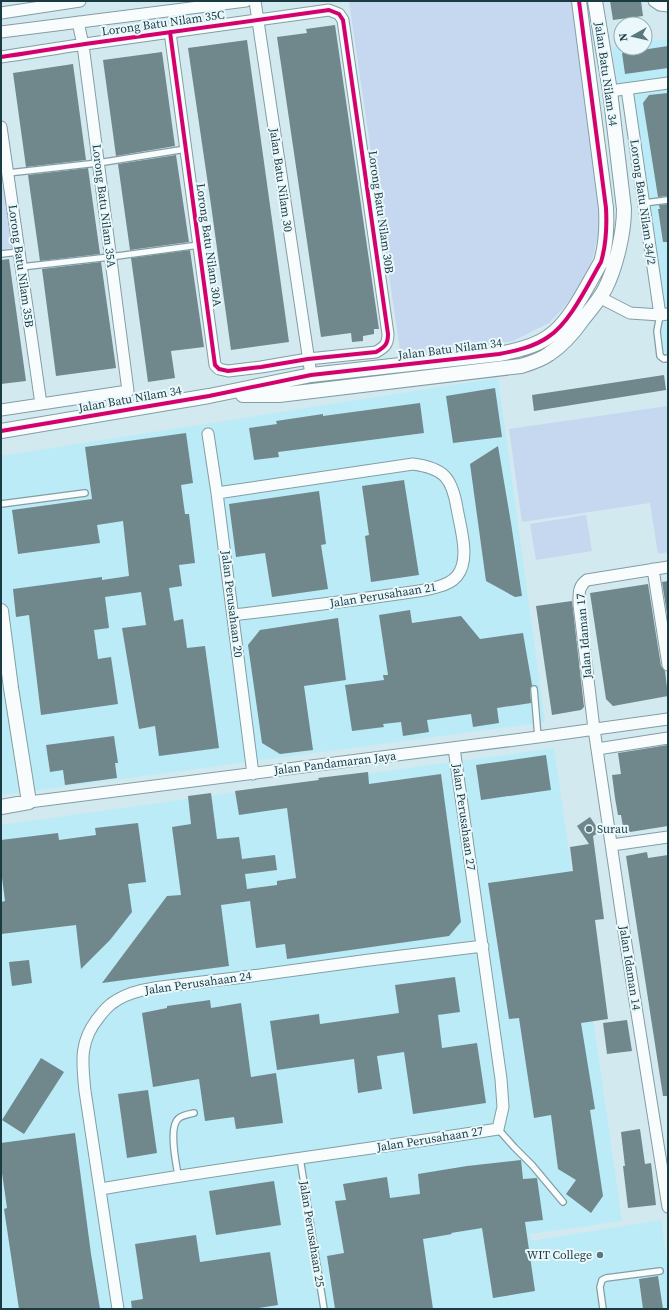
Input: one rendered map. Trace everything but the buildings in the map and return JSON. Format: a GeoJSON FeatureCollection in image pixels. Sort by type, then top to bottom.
{"type":"FeatureCollection","features":[{"type":"Feature","properties":{"kind":"street"},"geometry":{"type":"LineString","coordinates":[[1,13],[80,1]]}},
{"type":"Feature","properties":{"kind":"street"},"geometry":{"type":"LineString","coordinates":[[1,32],[78,22],[179,5],[246,1]]}},
{"type":"Feature","properties":{"kind":"street","name":"Jalan Batu Nilam 30"},"geometry":{"type":"LineString","coordinates":[[255,1],[310,375]]}},
{"type":"Feature","properties":{"kind":"street","name":"Jalan Batu Nilam 34"},"geometry":{"type":"LineString","coordinates":[[3,432],[209,396],[310,375],[499,354],[518,350],[548,338],[559,328],[572,310],[601,262],[607,221],[579,1]]}},
{"type":"Feature","properties":{"kind":"street","name":"Jalan Batu Nilam 34"},"geometry":{"type":"LineString","coordinates":[[209,396],[278,395],[521,366],[540,360],[550,354],[572,335],[605,288],[623,233],[624,222],[624,209],[610,91],[595,1]]}},
{"type":"Feature","properties":{"kind":"street"},"geometry":{"type":"LineString","coordinates":[[654,1],[660,5],[668,6]]}},
{"type":"Feature","properties":{"kind":"street","name":"Lorong Batu Nilam 35C"},"geometry":{"type":"LineString","coordinates":[[1,57],[328,10]]}},
{"type":"Feature","properties":{"kind":"street","name":"Lorong Batu Nilam 30B"},"geometry":{"type":"LineString","coordinates":[[308,359],[376,352],[384,348],[388,342],[343,20],[339,14],[328,10]]}},
{"type":"Feature","properties":{"kind":"street","name":"Lorong Batu Nilam 35A"},"geometry":{"type":"LineString","coordinates":[[41,404],[128,391],[83,45],[78,22]]}},
{"type":"Feature","properties":{"kind":"street","name":"Lorong Batu Nilam 30A"},"geometry":{"type":"LineString","coordinates":[[170,32],[215,365],[219,369],[228,371],[308,359]]}},
{"type":"Feature","properties":{"kind":"street"},"geometry":{"type":"LineString","coordinates":[[610,91],[668,83]]}},
{"type":"Feature","properties":{"kind":"street","name":"Lorong Batu Nilam 34/2"},"geometry":{"type":"LineString","coordinates":[[627,89],[644,203],[664,315]]}},
{"type":"Feature","properties":{"kind":"street","name":"Lorong Batu Nilam 35B"},"geometry":{"type":"LineString","coordinates":[[1,128],[6,179],[19,252],[41,404]]}},
{"type":"Feature","properties":{"kind":"street"},"geometry":{"type":"LineString","coordinates":[[600,297],[601,262]]}},
{"type":"Feature","properties":{"kind":"street"},"geometry":{"type":"LineString","coordinates":[[572,310],[600,297]]}},
{"type":"Feature","properties":{"kind":"street"},"geometry":{"type":"LineString","coordinates":[[600,297],[630,313],[664,315]]}},
{"type":"Feature","properties":{"kind":"street"},"geometry":{"type":"LineString","coordinates":[[278,395],[299,386],[310,375],[314,384],[319,385],[350,382],[364,384]]}},
{"type":"Feature","properties":{"kind":"street"},"geometry":{"type":"LineString","coordinates":[[1,410],[41,404]]}},
{"type":"Feature","properties":{"kind":"street","name":"Jalan Perusahaan 20"},"geometry":{"type":"LineString","coordinates":[[208,434],[253,774]]}},
{"type":"Feature","properties":{"kind":"street","name":"Jalan Perusahaan 21"},"geometry":{"type":"LineString","coordinates":[[217,493],[413,464],[427,466],[440,472],[449,481],[455,492],[464,553],[463,564],[458,575],[451,582],[437,587],[356,600],[233,615]]}},
{"type":"Feature","properties":{"kind":"street","name":"Jalan Idaman 17"},"geometry":{"type":"LineString","coordinates":[[594,729],[579,604],[579,591],[582,583],[587,580],[668,567]]}},
{"type":"Feature","properties":{"kind":"street"},"geometry":{"type":"LineString","coordinates":[[653,569],[668,665]]}},
{"type":"Feature","properties":{"kind":"street"},"geometry":{"type":"LineString","coordinates":[[1,611],[11,688],[29,802]]}},
{"type":"Feature","properties":{"kind":"street","name":"Jalan Pandamaran Jaya"},"geometry":{"type":"LineString","coordinates":[[1,807],[29,802],[668,719]]}},
{"type":"Feature","properties":{"kind":"street","name":"Jalan Idaman 14"},"geometry":{"type":"LineString","coordinates":[[594,729],[625,938],[668,1207]]}},
{"type":"Feature","properties":{"kind":"street"},"geometry":{"type":"LineString","coordinates":[[597,749],[668,738]]}},
{"type":"Feature","properties":{"kind":"street","name":"Jalan Perusahaan 27"},"geometry":{"type":"LineString","coordinates":[[101,1189],[178,1175],[498,1129],[503,1107],[501,1079],[454,748]]}},
{"type":"Feature","properties":{"kind":"street"},"geometry":{"type":"LineString","coordinates":[[612,845],[668,837]]}},
{"type":"Feature","properties":{"kind":"street","name":"Jalan Perusahaan 24"},"geometry":{"type":"LineString","coordinates":[[118,1309],[85,1091],[82,1056],[86,1038],[94,1022],[110,1005],[118,999],[150,988],[483,946]]}},
{"type":"Feature","properties":{"kind":"lane"},"geometry":{"type":"LineString","coordinates":[[6,179],[186,149]]}},
{"type":"Feature","properties":{"kind":"lane"},"geometry":{"type":"LineString","coordinates":[[644,203],[668,200]]}},
{"type":"Feature","properties":{"kind":"lane"},"geometry":{"type":"LineString","coordinates":[[21,268],[199,245]]}},
{"type":"Feature","properties":{"kind":"lane"},"geometry":{"type":"LineString","coordinates":[[1,254],[19,252]]}},
{"type":"Feature","properties":{"kind":"lane"},"geometry":{"type":"LineString","coordinates":[[664,315],[657,330],[660,356],[664,359],[668,358]]}},
{"type":"Feature","properties":{"kind":"lane"},"geometry":{"type":"LineString","coordinates":[[1,504],[85,493]]}},
{"type":"Feature","properties":{"kind":"lane"},"geometry":{"type":"LineString","coordinates":[[534,689],[538,737]]}},
{"type":"Feature","properties":{"kind":"lane"},"geometry":{"type":"LineString","coordinates":[[178,1175],[174,1147],[174,1128],[176,1121],[180,1117],[194,1112]]}},
{"type":"Feature","properties":{"kind":"lane"},"geometry":{"type":"LineString","coordinates":[[498,1129],[532,1165],[563,1202]]}},
{"type":"Feature","properties":{"kind":"lane","name":"Jalan Perusahaan 25"},"geometry":{"type":"LineString","coordinates":[[300,1158],[324,1309]]}},
{"type":"Feature","properties":{"kind":"lane"},"geometry":{"type":"LineString","coordinates":[[603,1309],[600,1287],[602,1280],[606,1278],[660,1271]]}},
{"type":"Feature","properties":{"kind":"shaded area"},"geometry":{"type":"Polygon","coordinates":[[[349,1],[573,1],[603,214],[589,273],[564,307],[549,323],[513,341],[401,357],[349,1]]]}},
{"type":"Feature","properties":{"kind":"shaded area"},"geometry":{"type":"Polygon","coordinates":[[[668,39],[668,356],[665,357],[660,326],[663,318],[630,85],[617,87],[613,56],[653,56],[653,41],[668,39]]]}},
{"type":"Feature","properties":{"kind":"shaded area"},"geometry":{"type":"Polygon","coordinates":[[[6,187],[15,247],[1,250],[1,188],[6,187]]]}},
{"type":"Feature","properties":{"kind":"shaded area"},"geometry":{"type":"Polygon","coordinates":[[[498,378],[545,722],[1,795],[1,456],[498,378]]]}},
{"type":"Feature","properties":{"kind":"shaded area"},"geometry":{"type":"Polygon","coordinates":[[[668,406],[668,552],[658,554],[650,503],[522,522],[509,429],[668,406]]]}},
{"type":"Feature","properties":{"kind":"shaded area"},"geometry":{"type":"Polygon","coordinates":[[[586,515],[592,551],[536,560],[530,524],[586,515]]]}},
{"type":"Feature","properties":{"kind":"shaded area"},"geometry":{"type":"Polygon","coordinates":[[[554,748],[622,1221],[530,1234],[531,1241],[661,1220],[668,1269],[668,1309],[1,1309],[1,825],[554,748]]]}},
{"type":"Feature","properties":{"kind":"cycle path"},"geometry":{"type":"LineString","coordinates":[[1,431],[209,396],[311,375],[499,354],[531,346],[548,337],[564,322],[584,292],[601,262],[606,235],[606,208],[579,1]]}},
{"type":"Feature","properties":{"kind":"cycle path"},"geometry":{"type":"LineString","coordinates":[[1,57],[85,44],[146,36],[176,32],[329,10],[339,14],[343,20],[388,334],[387,343],[384,347],[376,352],[308,359],[228,371],[219,369],[215,365],[170,32]]}},
{"type":"Feature","properties":{"kind":"place","name":"Surau"},"geometry":{"type":"Point","coordinates":[589,829]}},
{"type":"Feature","properties":{"kind":"place","name":"WIT College"},"geometry":{"type":"Point","coordinates":[600,1255]}}]}
